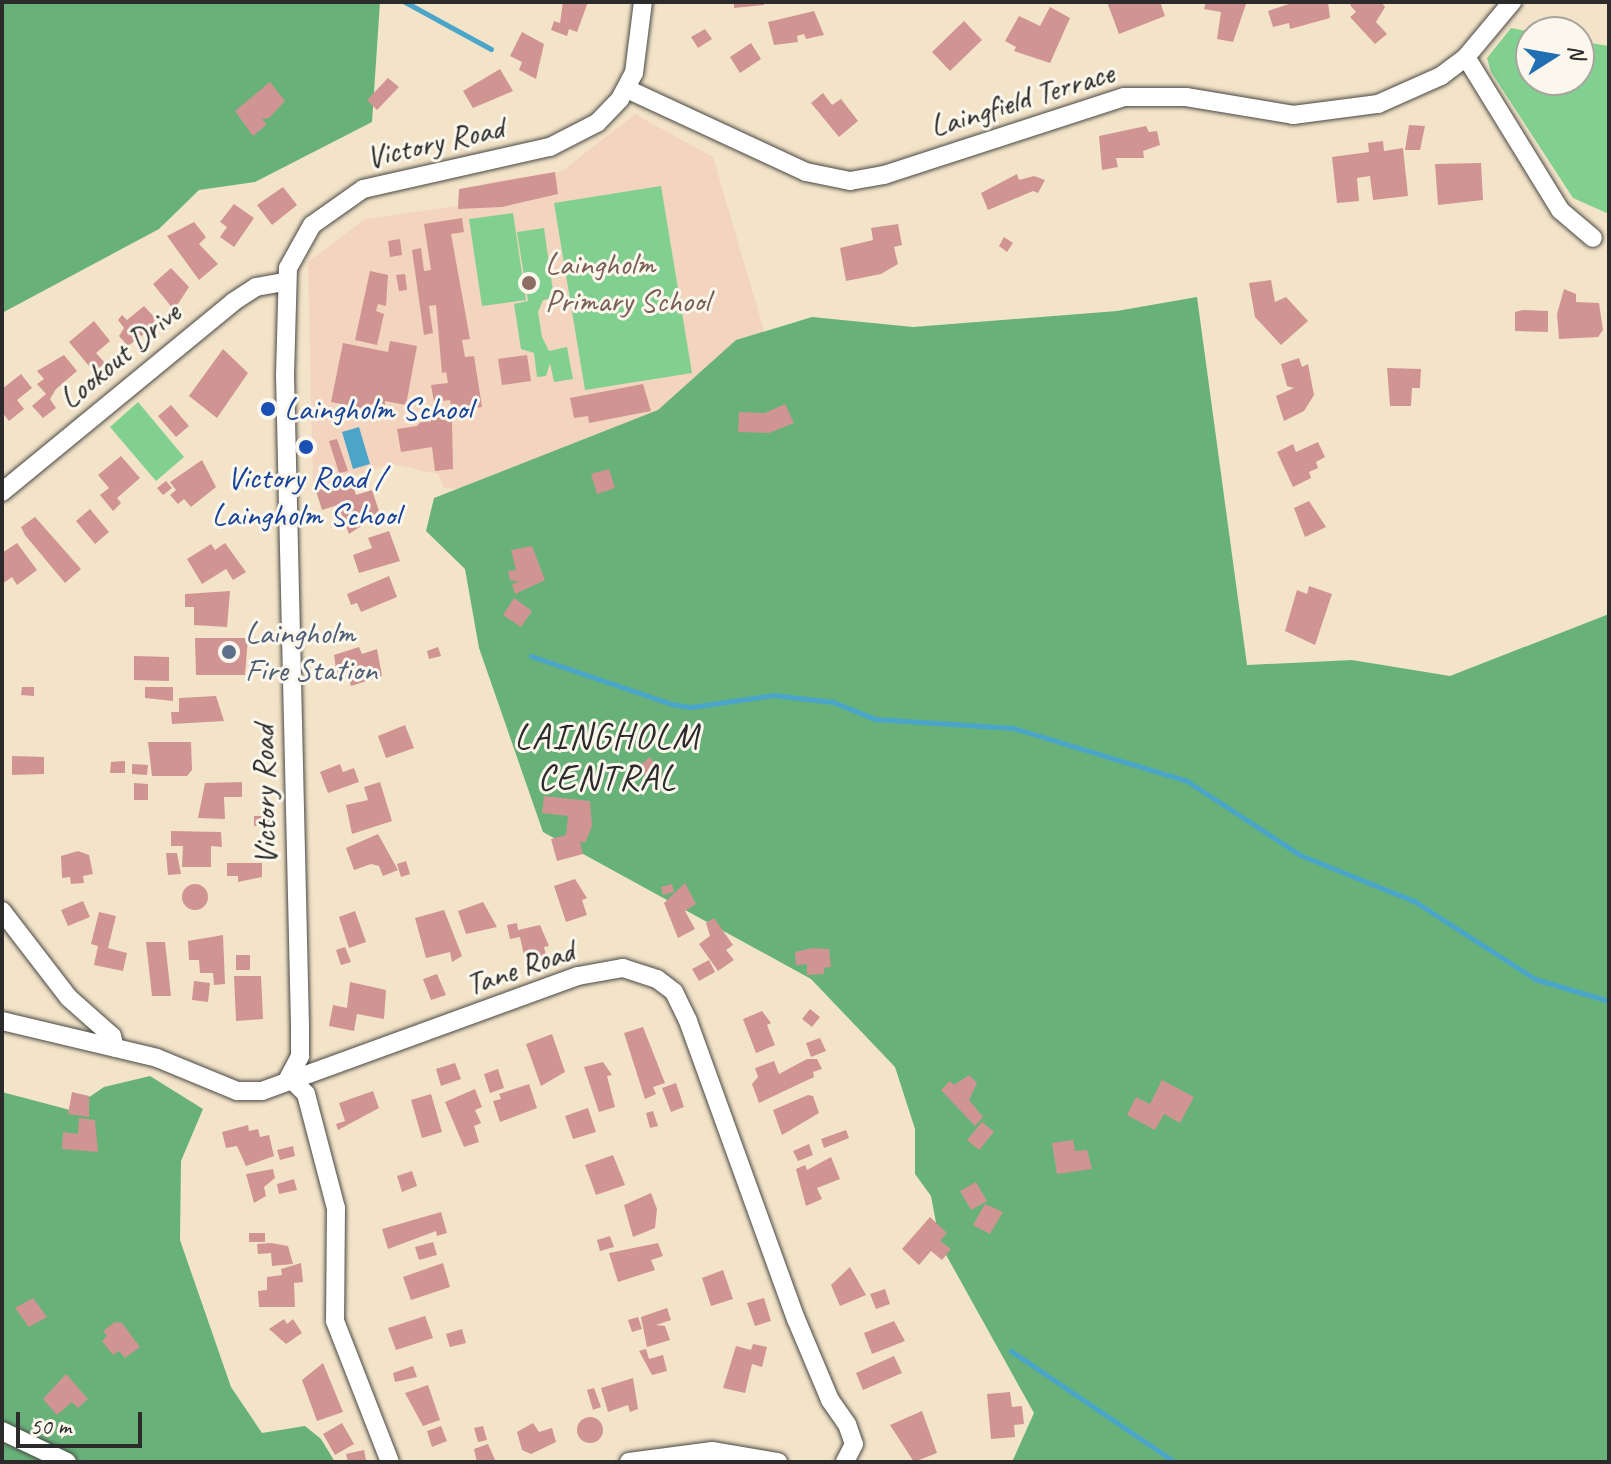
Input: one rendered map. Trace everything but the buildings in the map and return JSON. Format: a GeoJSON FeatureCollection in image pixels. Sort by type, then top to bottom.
{"type":"FeatureCollection","features":[{"type":"Feature","properties":{"kind":"street","name":"Victory Road"},"geometry":{"type":"LineString","coordinates":[[289,1077],[300,1056],[300,1026],[285,282],[300,239],[343,200],[409,175],[567,140],[597,123],[627,89],[640,53],[643,2]]}},
{"type":"Feature","properties":{"kind":"street","name":"Laingfield Terrace"},"geometry":{"type":"LineString","coordinates":[[627,89],[806,172],[850,181],[884,175],[1124,97],[1186,97],[1293,115],[1348,111],[1417,88],[1466,57],[1512,2]]}},
{"type":"Feature","properties":{"kind":"street"},"geometry":{"type":"LineString","coordinates":[[1466,57],[1560,210],[1593,238]]}},
{"type":"Feature","properties":{"kind":"street","name":"Lookout Drive"},"geometry":{"type":"LineString","coordinates":[[2,492],[233,302],[256,287],[285,282]]}},
{"type":"Feature","properties":{"kind":"street"},"geometry":{"type":"LineString","coordinates":[[2,911],[69,998],[112,1036],[115,1048]]}},
{"type":"Feature","properties":{"kind":"street","name":"Tane Road"},"geometry":{"type":"LineString","coordinates":[[289,1077],[345,1064],[578,976],[623,968],[657,979],[674,992],[688,1021],[796,1319],[830,1400],[847,1424],[854,1444],[846,1462]]}},
{"type":"Feature","properties":{"kind":"street"},"geometry":{"type":"LineString","coordinates":[[2,1021],[157,1058],[237,1091],[262,1091],[289,1077],[306,1094],[336,1208],[335,1321],[390,1462]]}},
{"type":"Feature","properties":{"kind":"street"},"geometry":{"type":"LineString","coordinates":[[2,1431],[67,1462]]}},
{"type":"Feature","properties":{"kind":"street"},"geometry":{"type":"LineString","coordinates":[[629,1462],[712,1451],[778,1462]]}},
{"type":"Feature","properties":{"kind":"shaded area","name":"Laingholm Primary School"},"geometry":{"type":"Polygon","coordinates":[[[635,114],[713,157],[780,385],[467,490],[444,488],[438,474],[391,464],[313,488],[308,262],[365,219],[457,206],[490,182],[562,171],[635,114]]]}},
{"type":"Feature","properties":{"kind":"green space"},"geometry":{"type":"Polygon","coordinates":[[[2,2],[380,2],[372,122],[255,182],[199,190],[159,229],[2,313],[2,2]]]}},
{"type":"Feature","properties":{"kind":"green space"},"geometry":{"type":"Polygon","coordinates":[[[1511,28],[1515,29],[1515,96],[1595,96],[1595,44],[1609,46],[1609,214],[1573,198],[1491,72],[1487,58],[1511,28]]]}},
{"type":"Feature","properties":{"kind":"green space"},"geometry":{"type":"Polygon","coordinates":[[[661,186],[692,373],[585,390],[554,203],[661,186]]]}},
{"type":"Feature","properties":{"kind":"green space"},"geometry":{"type":"Polygon","coordinates":[[[513,213],[526,300],[482,306],[469,219],[513,213]]]}},
{"type":"Feature","properties":{"kind":"green space"},"geometry":{"type":"Polygon","coordinates":[[[544,228],[554,298],[543,300],[538,312],[542,337],[549,351],[567,347],[573,379],[554,382],[550,363],[546,376],[537,377],[534,353],[521,349],[514,304],[528,301],[517,232],[544,228]]]}},
{"type":"Feature","properties":{"kind":"green space"},"geometry":{"type":"Polygon","coordinates":[[[1197,297],[1247,665],[1352,660],[1450,676],[1609,614],[1609,1462],[1012,1462],[1034,1413],[940,1244],[931,1196],[915,1174],[915,1129],[895,1067],[811,979],[543,832],[479,648],[465,569],[426,531],[434,498],[658,410],[736,340],[812,317],[913,327],[1117,311],[1197,297]]]}},
{"type":"Feature","properties":{"kind":"green space"},"geometry":{"type":"Polygon","coordinates":[[[138,402],[184,457],[156,481],[110,427],[138,402]]]}},
{"type":"Feature","properties":{"kind":"green space"},"geometry":{"type":"Polygon","coordinates":[[[150,1076],[203,1109],[181,1161],[180,1240],[231,1387],[262,1433],[305,1426],[321,1439],[335,1462],[2,1462],[2,1092],[70,1110],[104,1087],[150,1076]]]}},
{"type":"Feature","properties":{"kind":"water"},"geometry":{"type":"Polygon","coordinates":[[[359,427],[370,464],[353,469],[342,432],[359,427]]]}},
{"type":"Feature","properties":{"kind":"waterway"},"geometry":{"type":"LineString","coordinates":[[405,2],[491,49]]}},
{"type":"Feature","properties":{"kind":"waterway"},"geometry":{"type":"LineString","coordinates":[[531,656],[671,704],[691,707],[773,695],[833,702],[875,719],[1013,728],[1187,781],[1300,855],[1414,901],[1535,979],[1609,1001]]}},
{"type":"Feature","properties":{"kind":"waterway"},"geometry":{"type":"LineString","coordinates":[[1011,1351],[1175,1462]]}},
{"type":"Feature","properties":{"kind":"place","name":"Laingholm Primary School"},"geometry":{"type":"Point","coordinates":[529,283]}},
{"type":"Feature","properties":{"kind":"place","name":"Laingholm School"},"geometry":{"type":"Point","coordinates":[268,409]}},
{"type":"Feature","properties":{"kind":"place","name":"Victory Road / Laingholm School"},"geometry":{"type":"Point","coordinates":[306,447]}},
{"type":"Feature","properties":{"kind":"place","name":"Laingholm Fire Station"},"geometry":{"type":"Point","coordinates":[229,652]}},
{"type":"Feature","properties":{"kind":"district","name":"LAINGHOLM CENTRAL"},"geometry":{"type":"Point","coordinates":[607,756]}}]}
